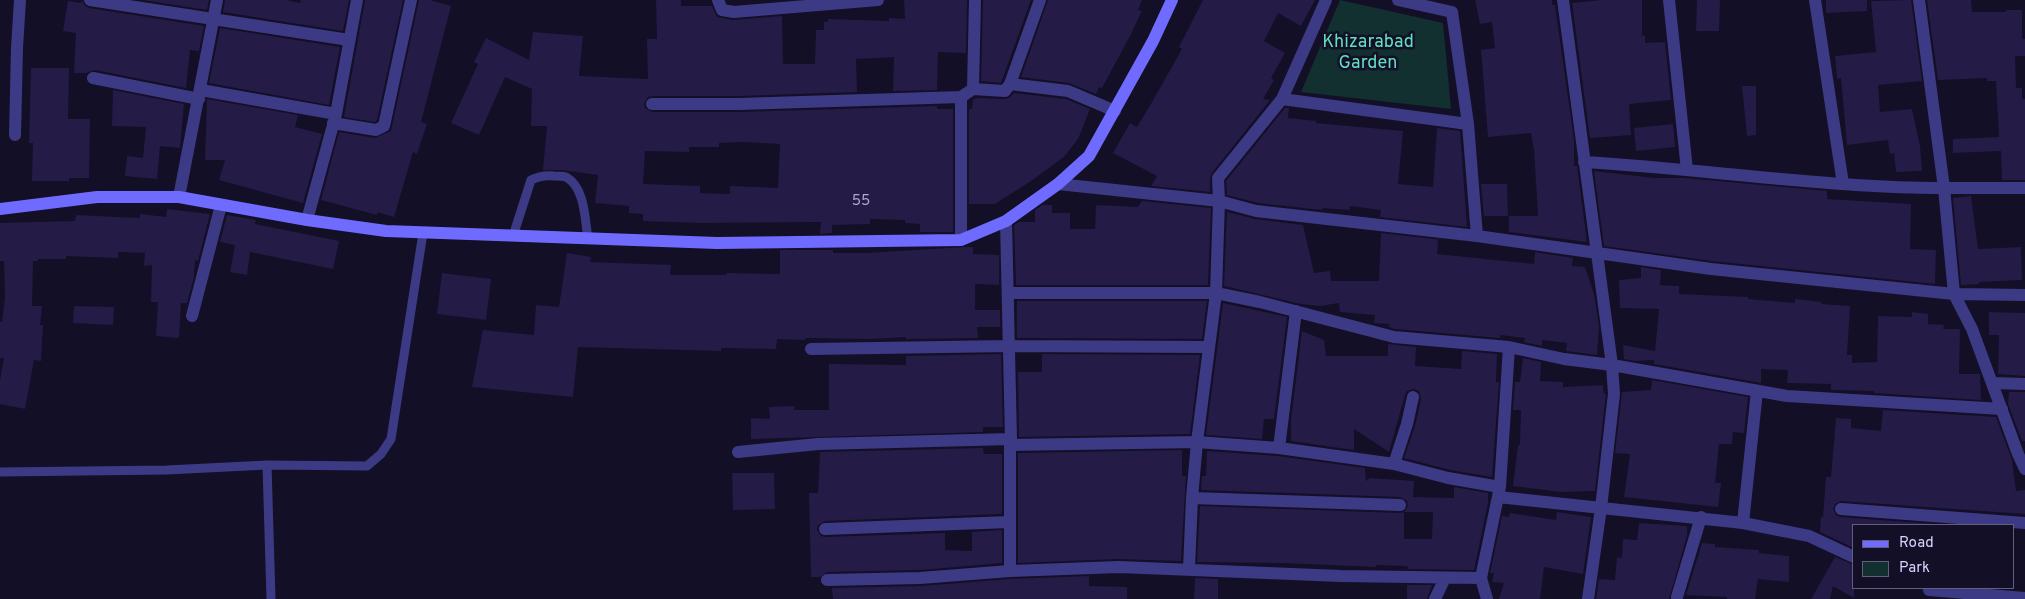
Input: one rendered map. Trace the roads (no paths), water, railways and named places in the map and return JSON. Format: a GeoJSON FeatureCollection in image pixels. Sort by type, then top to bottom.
{"type":"FeatureCollection","features":[{"type":"Feature","properties":{"kind":"main road"},"geometry":{"type":"LineString","coordinates":[[0,209],[97,197],[179,197],[307,220],[386,231],[717,243],[961,240],[1006,221],[1058,184],[1089,156],[1153,40],[1172,0]]}},
{"type":"Feature","properties":{"kind":"street"},"geometry":{"type":"LineString","coordinates":[[15,135],[20,0]]}},
{"type":"Feature","properties":{"kind":"street"},"geometry":{"type":"LineString","coordinates":[[90,0],[349,40]]}},
{"type":"Feature","properties":{"kind":"street"},"geometry":{"type":"LineString","coordinates":[[179,197],[200,94],[216,0]]}},
{"type":"Feature","properties":{"kind":"street"},"geometry":{"type":"LineString","coordinates":[[307,220],[334,119],[357,0]]}},
{"type":"Feature","properties":{"kind":"street"},"geometry":{"type":"LineString","coordinates":[[93,78],[200,94],[334,119],[376,130],[384,126],[411,0]]}},
{"type":"Feature","properties":{"kind":"street"},"geometry":{"type":"LineString","coordinates":[[718,0],[722,10],[734,12],[784,4],[878,0]]}},
{"type":"Feature","properties":{"kind":"street"},"geometry":{"type":"LineString","coordinates":[[973,89],[975,0]]}},
{"type":"Feature","properties":{"kind":"street"},"geometry":{"type":"LineString","coordinates":[[652,104],[740,104],[961,97],[973,89],[1004,91],[1010,84],[1040,0]]}},
{"type":"Feature","properties":{"kind":"street"},"geometry":{"type":"LineString","coordinates":[[1189,569],[1196,442],[1216,293],[1218,178],[1282,100],[1326,0]]}},
{"type":"Feature","properties":{"kind":"street"},"geometry":{"type":"LineString","coordinates":[[1398,0],[1451,6],[1468,124],[1477,236]]}},
{"type":"Feature","properties":{"kind":"street"},"geometry":{"type":"LineString","coordinates":[[1563,0],[1612,366],[1614,394],[1588,599]]}},
{"type":"Feature","properties":{"kind":"street"},"geometry":{"type":"LineString","coordinates":[[1669,0],[1687,170]]}},
{"type":"Feature","properties":{"kind":"street"},"geometry":{"type":"LineString","coordinates":[[1815,0],[1843,184]]}},
{"type":"Feature","properties":{"kind":"street"},"geometry":{"type":"LineString","coordinates":[[1919,0],[1944,188],[1954,294],[1972,329],[2021,454],[2025,469]]}},
{"type":"Feature","properties":{"kind":"street"},"geometry":{"type":"LineString","coordinates":[[1010,84],[1068,91],[1115,111]]}},
{"type":"Feature","properties":{"kind":"street"},"geometry":{"type":"LineString","coordinates":[[961,97],[961,240]]}},
{"type":"Feature","properties":{"kind":"street"},"geometry":{"type":"LineString","coordinates":[[1282,100],[1468,124]]}},
{"type":"Feature","properties":{"kind":"street"},"geometry":{"type":"LineString","coordinates":[[1584,162],[1843,184],[1944,188],[2025,188]]}},
{"type":"Feature","properties":{"kind":"street"},"geometry":{"type":"LineString","coordinates":[[1058,184],[1219,201],[1256,211],[1477,236],[1711,269],[1954,294],[2025,295]]}},
{"type":"Feature","properties":{"kind":"street"},"geometry":{"type":"LineString","coordinates":[[192,316],[221,205]]}},
{"type":"Feature","properties":{"kind":"street"},"geometry":{"type":"LineString","coordinates":[[1006,221],[1009,346],[1010,571]]}},
{"type":"Feature","properties":{"kind":"street"},"geometry":{"type":"LineString","coordinates":[[1008,293],[1216,293],[1260,302],[1394,337],[1509,347],[1564,359],[1787,396],[2002,409]]}},
{"type":"Feature","properties":{"kind":"street"},"geometry":{"type":"LineString","coordinates":[[1279,448],[1296,311]]}},
{"type":"Feature","properties":{"kind":"street"},"geometry":{"type":"LineString","coordinates":[[811,349],[1009,346],[1209,347]]}},
{"type":"Feature","properties":{"kind":"street"},"geometry":{"type":"LineString","coordinates":[[1487,599],[1481,578],[1500,492],[1509,347]]}},
{"type":"Feature","properties":{"kind":"street"},"geometry":{"type":"LineString","coordinates":[[1993,383],[2025,384]]}},
{"type":"Feature","properties":{"kind":"street"},"geometry":{"type":"LineString","coordinates":[[1743,523],[1757,391]]}},
{"type":"Feature","properties":{"kind":"street"},"geometry":{"type":"LineString","coordinates":[[1394,464],[1407,424],[1413,397]]}},
{"type":"Feature","properties":{"kind":"street"},"geometry":{"type":"LineString","coordinates":[[738,452],[818,444],[1010,442],[1196,442],[1279,448],[1394,464],[1500,492],[1601,508],[1701,517],[1743,523],[1809,536],[1852,555]]}},
{"type":"Feature","properties":{"kind":"street"},"geometry":{"type":"LineString","coordinates":[[1192,498],[1400,505]]}},
{"type":"Feature","properties":{"kind":"street"},"geometry":{"type":"LineString","coordinates":[[1841,509],[2025,523]]}},
{"type":"Feature","properties":{"kind":"street"},"geometry":{"type":"LineString","coordinates":[[1874,512],[1874,524]]}},
{"type":"Feature","properties":{"kind":"street"},"geometry":{"type":"LineString","coordinates":[[1680,598],[1701,517]]}},
{"type":"Feature","properties":{"kind":"street"},"geometry":{"type":"LineString","coordinates":[[826,529],[1009,522]]}},
{"type":"Feature","properties":{"kind":"street"},"geometry":{"type":"LineString","coordinates":[[827,580],[920,578],[1010,571],[1120,567],[1340,576],[1481,578]]}},
{"type":"Feature","properties":{"kind":"street"},"geometry":{"type":"LineString","coordinates":[[1435,599],[1446,578]]}},
{"type":"Feature","properties":{"kind":"street"},"geometry":{"type":"LineString","coordinates":[[1930,592],[2025,598]]}},
{"type":"Feature","properties":{"kind":"lane"},"geometry":{"type":"LineString","coordinates":[[513,236],[531,180],[538,176],[549,176],[565,177],[573,183],[581,197],[588,239]]}},
{"type":"Feature","properties":{"kind":"lane"},"geometry":{"type":"LineString","coordinates":[[0,472],[167,470],[267,466],[367,466],[381,454],[391,439],[423,233]]}},
{"type":"Feature","properties":{"kind":"lane"},"geometry":{"type":"LineString","coordinates":[[267,466],[271,599]]}},
{"type":"Feature","properties":{"kind":"park label","name":"Khizarabad Garden"},"geometry":{"type":"Point","coordinates":[1368,53]}}]}
